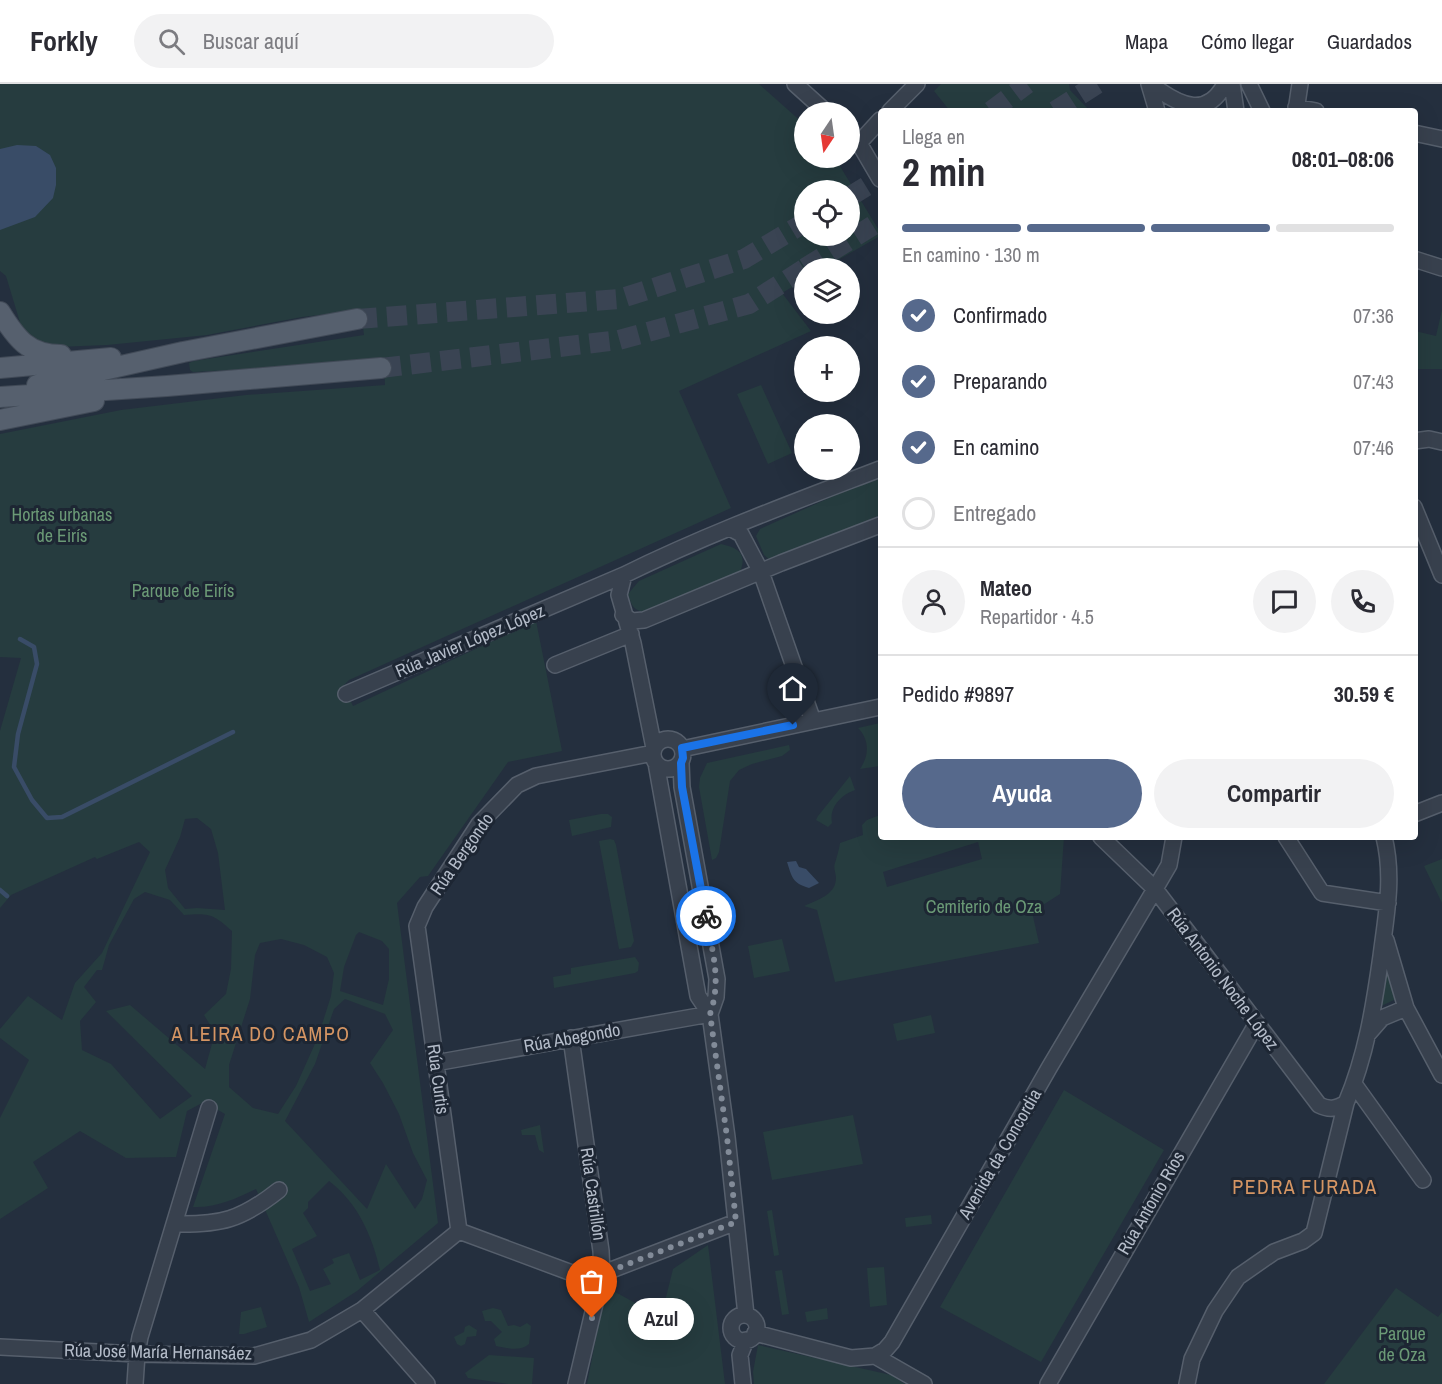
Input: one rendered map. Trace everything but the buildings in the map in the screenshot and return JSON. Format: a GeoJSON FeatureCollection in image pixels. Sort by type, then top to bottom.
{"type":"FeatureCollection","features":[{"type":"Feature","properties":{"kind":"main road"},"geometry":{"type":"LineString","coordinates":[[0,312],[21,342],[49,355],[126,356]]}},
{"type":"Feature","properties":{"kind":"main road"},"geometry":{"type":"LineString","coordinates":[[0,395],[183,352],[357,319]]}},
{"type":"Feature","properties":{"kind":"main road"},"geometry":{"type":"LineString","coordinates":[[0,369],[183,352]]}},
{"type":"Feature","properties":{"kind":"main road"},"geometry":{"type":"LineString","coordinates":[[0,395],[167,386],[381,368]]}},
{"type":"Feature","properties":{"kind":"main road"},"geometry":{"type":"LineString","coordinates":[[0,420],[167,386]]}},
{"type":"Feature","properties":{"kind":"street"},"geometry":{"type":"LineString","coordinates":[[795,84],[815,102]]}},
{"type":"Feature","properties":{"kind":"street"},"geometry":{"type":"LineString","coordinates":[[893,108],[918,84]]}},
{"type":"Feature","properties":{"kind":"street"},"geometry":{"type":"LineString","coordinates":[[1153,85],[1177,101],[1199,106],[1209,104],[1225,84]]}},
{"type":"Feature","properties":{"kind":"street"},"geometry":{"type":"LineString","coordinates":[[1232,84],[1236,108]]}},
{"type":"Feature","properties":{"kind":"street"},"geometry":{"type":"LineString","coordinates":[[1249,84],[1261,108]]}},
{"type":"Feature","properties":{"kind":"street"},"geometry":{"type":"LineString","coordinates":[[1296,108],[1300,84]]}},
{"type":"Feature","properties":{"kind":"street"},"geometry":{"type":"LineString","coordinates":[[1153,85],[1157,108]]}},
{"type":"Feature","properties":{"kind":"street"},"geometry":{"type":"LineString","coordinates":[[1153,85],[1173,108]]}},
{"type":"Feature","properties":{"kind":"street"},"geometry":{"type":"LineString","coordinates":[[860,134],[878,121]]}},
{"type":"Feature","properties":{"kind":"street"},"geometry":{"type":"LineString","coordinates":[[1418,134],[1442,139]]}},
{"type":"Feature","properties":{"kind":"street"},"geometry":{"type":"LineString","coordinates":[[860,147],[878,176]]}},
{"type":"Feature","properties":{"kind":"street"},"geometry":{"type":"LineString","coordinates":[[1418,260],[1442,268]]}},
{"type":"Feature","properties":{"kind":"street"},"geometry":{"type":"LineString","coordinates":[[1418,440],[1429,439],[1442,442]]}},
{"type":"Feature","properties":{"kind":"street","name":"Rúa Javier López López"},"geometry":{"type":"LineString","coordinates":[[346,694],[730,528],[878,470]]}},
{"type":"Feature","properties":{"kind":"street"},"geometry":{"type":"LineString","coordinates":[[1418,517],[1442,575]]}},
{"type":"Feature","properties":{"kind":"street"},"geometry":{"type":"LineString","coordinates":[[623,615],[633,621],[644,620],[878,526]]}},
{"type":"Feature","properties":{"kind":"street"},"geometry":{"type":"LineString","coordinates":[[730,528],[741,534],[761,572],[813,721]]}},
{"type":"Feature","properties":{"kind":"street"},"geometry":{"type":"LineString","coordinates":[[624,575],[619,595],[630,634],[654,755],[698,996],[710,1014],[726,1126],[746,1315]]}},
{"type":"Feature","properties":{"kind":"street"},"geometry":{"type":"LineString","coordinates":[[595,588],[619,595]]}},
{"type":"Feature","properties":{"kind":"street"},"geometry":{"type":"LineString","coordinates":[[555,665],[630,634]]}},
{"type":"Feature","properties":{"kind":"street"},"geometry":{"type":"LineString","coordinates":[[654,755],[660,767],[669,769],[681,756],[813,721],[878,707]]}},
{"type":"Feature","properties":{"kind":"street"},"geometry":{"type":"LineString","coordinates":[[654,755],[661,741],[666,739],[676,741],[681,756],[682,787],[717,979],[716,997],[710,1014]]}},
{"type":"Feature","properties":{"kind":"street","name":"Rúa Bergondo"},"geometry":{"type":"LineString","coordinates":[[417,926],[425,907],[479,824],[517,785],[537,776],[654,755]]}},
{"type":"Feature","properties":{"kind":"street"},"geometry":{"type":"LineString","coordinates":[[1418,812],[1442,803]]}},
{"type":"Feature","properties":{"kind":"street","name":"Rúa Antonio Noche López"},"geometry":{"type":"LineString","coordinates":[[1104,840],[1155,889],[1319,1105],[1328,1109],[1338,1108],[1346,1103]]}},
{"type":"Feature","properties":{"kind":"street","name":"Avenida da Concordia"},"geometry":{"type":"LineString","coordinates":[[875,1356],[892,1342],[1155,889],[1168,865],[1173,840]]}},
{"type":"Feature","properties":{"kind":"street"},"geometry":{"type":"LineString","coordinates":[[1288,840],[1322,893],[1388,903]]}},
{"type":"Feature","properties":{"kind":"street"},"geometry":{"type":"LineString","coordinates":[[1187,1384],[1192,1359],[1215,1311],[1238,1276],[1274,1252],[1302,1241],[1314,1233],[1346,1103],[1368,1035],[1388,903],[1389,858],[1385,840]]}},
{"type":"Feature","properties":{"kind":"street","name":"Rúa Curtis"},"geometry":{"type":"LineString","coordinates":[[417,926],[459,1232]]}},
{"type":"Feature","properties":{"kind":"street"},"geometry":{"type":"LineString","coordinates":[[1384,934],[1407,1008],[1442,1076]]}},
{"type":"Feature","properties":{"kind":"street"},"geometry":{"type":"LineString","coordinates":[[1368,1035],[1382,1018],[1407,1008]]}},
{"type":"Feature","properties":{"kind":"street","name":"Rúa Abegondo"},"geometry":{"type":"LineString","coordinates":[[435,1063],[710,1014]]}},
{"type":"Feature","properties":{"kind":"street","name":"Rúa Antonio Ríos"},"geometry":{"type":"LineString","coordinates":[[1048,1384],[1257,1023]]}},
{"type":"Feature","properties":{"kind":"street","name":"Rúa Castrillón"},"geometry":{"type":"LineString","coordinates":[[571,1038],[601,1251],[602,1274],[576,1384]]}},
{"type":"Feature","properties":{"kind":"street"},"geometry":{"type":"LineString","coordinates":[[1354,1084],[1423,1180]]}},
{"type":"Feature","properties":{"kind":"street"},"geometry":{"type":"LineString","coordinates":[[135,1384],[136,1354],[208,1108]]}},
{"type":"Feature","properties":{"kind":"street"},"geometry":{"type":"LineString","coordinates":[[174,1224],[230,1220],[253,1209],[279,1190]]}},
{"type":"Feature","properties":{"kind":"street"},"geometry":{"type":"LineString","coordinates":[[459,1232],[588,1279],[736,1222]]}},
{"type":"Feature","properties":{"kind":"street","name":"Rúa José María Hernansáez"},"geometry":{"type":"LineString","coordinates":[[0,1347],[136,1354],[254,1356],[311,1340],[362,1311],[459,1232]]}},
{"type":"Feature","properties":{"kind":"street"},"geometry":{"type":"LineString","coordinates":[[362,1311],[427,1384]]}},
{"type":"Feature","properties":{"kind":"street"},"geometry":{"type":"LineString","coordinates":[[746,1315],[736,1318],[731,1329],[734,1336],[750,1337],[851,1358],[875,1356],[924,1384]]}},
{"type":"Feature","properties":{"kind":"street"},"geometry":{"type":"LineString","coordinates":[[743,1384],[740,1355],[750,1337],[755,1321],[746,1315]]}},
{"type":"Feature","properties":{"kind":"green space","name":"Parque de Eirís"},"geometry":{"type":"Polygon","coordinates":[[[0,84],[759,84],[794,115],[794,168],[841,168],[848,180],[794,180],[794,246],[860,246],[860,199],[878,229],[878,237],[842,258],[794,258],[794,286],[782,293],[794,309],[794,324],[806,324],[811,331],[794,336],[794,339],[679,391],[731,508],[349,680],[343,686],[353,706],[536,621],[562,751],[508,762],[428,876],[420,877],[397,903],[438,1223],[357,1291],[309,1322],[299,1287],[256,1189],[218,1204],[193,1207],[225,1114],[204,1102],[187,1111],[176,1157],[126,1158],[80,1131],[33,1162],[48,1188],[0,1219],[0,1118],[29,1060],[0,1038],[0,1029],[28,996],[62,1020],[75,983],[102,953],[150,852],[139,842],[97,859],[95,857],[11,895],[0,908],[0,731],[21,658],[0,657],[0,434],[121,410],[246,395],[385,385],[384,362],[193,372],[190,370],[189,363],[194,361],[364,335],[361,310],[302,317],[207,335],[107,345],[57,347],[41,343],[22,329],[6,276],[0,271],[0,84]],[[197,818],[185,819],[180,837],[165,870],[168,888],[185,909],[225,910],[218,853],[211,829],[197,818]],[[145,892],[134,899],[109,945],[102,970],[97,970],[84,987],[96,1002],[80,1021],[82,1050],[111,1064],[160,1119],[192,1096],[106,1011],[130,1005],[205,1069],[215,1033],[204,1015],[226,994],[231,969],[232,931],[211,916],[184,915],[170,900],[145,892]],[[359,932],[344,967],[340,991],[383,1005],[389,979],[389,949],[382,941],[359,932]],[[281,939],[260,943],[255,955],[250,999],[229,1065],[229,1087],[253,1108],[278,1114],[296,1086],[318,1037],[331,996],[334,973],[327,957],[304,945],[281,939]],[[345,999],[334,1009],[315,1064],[285,1121],[367,1209],[386,1164],[415,1209],[422,1199],[427,1180],[413,1153],[399,1114],[370,1063],[393,1030],[385,1014],[345,999]],[[329,1181],[308,1202],[308,1208],[303,1213],[317,1236],[292,1249],[310,1291],[331,1284],[323,1269],[334,1263],[332,1259],[349,1253],[360,1280],[380,1270],[373,1245],[356,1210],[329,1181]]]}},
{"type":"Feature","properties":{"kind":"green space"},"geometry":{"type":"Polygon","coordinates":[[[941,84],[1069,84],[1070,90],[1087,108],[948,108],[934,91],[941,84]]]}},
{"type":"Feature","properties":{"kind":"green space"},"geometry":{"type":"Polygon","coordinates":[[[1442,310],[1442,369],[1418,369],[1418,332],[1436,336],[1442,310]]]}},
{"type":"Feature","properties":{"kind":"green space"},"geometry":{"type":"Polygon","coordinates":[[[761,385],[792,453],[768,464],[737,394],[761,385]]]}},
{"type":"Feature","properties":{"kind":"green space"},"geometry":{"type":"Polygon","coordinates":[[[878,480],[878,516],[771,561],[764,555],[756,536],[760,529],[847,490],[878,480]]]}},
{"type":"Feature","properties":{"kind":"green space"},"geometry":{"type":"Polygon","coordinates":[[[721,544],[740,553],[743,562],[739,574],[649,613],[637,610],[633,606],[628,594],[639,581],[721,544]]]}},
{"type":"Feature","properties":{"kind":"green space"},"geometry":{"type":"Polygon","coordinates":[[[878,723],[878,766],[860,769],[867,748],[865,738],[858,728],[878,723]]]}},
{"type":"Feature","properties":{"kind":"green space"},"geometry":{"type":"Polygon","coordinates":[[[789,745],[790,750],[782,756],[739,770],[730,781],[719,852],[712,860],[699,787],[700,778],[707,763],[789,745]]]}},
{"type":"Feature","properties":{"kind":"green space"},"geometry":{"type":"Polygon","coordinates":[[[850,776],[855,790],[837,802],[832,812],[832,823],[828,827],[816,820],[818,816],[850,776]]]}},
{"type":"Feature","properties":{"kind":"green space"},"geometry":{"type":"Polygon","coordinates":[[[608,814],[612,817],[611,827],[572,836],[569,820],[608,814]]]}},
{"type":"Feature","properties":{"kind":"green space","name":"Cemiterio de Oza"},"geometry":{"type":"Polygon","coordinates":[[[878,816],[878,840],[1064,840],[1060,894],[1032,912],[1039,943],[835,982],[817,910],[804,906],[825,896],[833,889],[836,878],[834,865],[840,843],[863,835],[862,825],[867,820],[878,816]],[[978,842],[883,872],[887,887],[982,859],[978,842]]]}},
{"type":"Feature","properties":{"kind":"green space"},"geometry":{"type":"Polygon","coordinates":[[[614,840],[616,845],[634,941],[631,947],[619,949],[599,841],[614,840]]]}},
{"type":"Feature","properties":{"kind":"green space"},"geometry":{"type":"Polygon","coordinates":[[[1442,859],[1442,903],[1424,866],[1442,859]]]}},
{"type":"Feature","properties":{"kind":"green space"},"geometry":{"type":"Polygon","coordinates":[[[782,939],[790,971],[754,978],[748,946],[782,939]]]}},
{"type":"Feature","properties":{"kind":"green space"},"geometry":{"type":"Polygon","coordinates":[[[635,957],[639,963],[638,971],[635,973],[554,988],[553,977],[571,974],[571,968],[635,957]]]}},
{"type":"Feature","properties":{"kind":"green space"},"geometry":{"type":"Polygon","coordinates":[[[1383,967],[1388,967],[1396,999],[1377,1008],[1383,967]]]}},
{"type":"Feature","properties":{"kind":"green space"},"geometry":{"type":"Polygon","coordinates":[[[931,1015],[935,1033],[897,1041],[893,1024],[931,1015]]]}},
{"type":"Feature","properties":{"kind":"green space"},"geometry":{"type":"Polygon","coordinates":[[[1064,1090],[1164,1150],[1041,1362],[940,1307],[1064,1090]]]}},
{"type":"Feature","properties":{"kind":"green space"},"geometry":{"type":"Polygon","coordinates":[[[853,1115],[863,1164],[772,1180],[763,1132],[853,1115]]]}},
{"type":"Feature","properties":{"kind":"green space"},"geometry":{"type":"Polygon","coordinates":[[[540,1125],[544,1153],[539,1150],[535,1135],[522,1135],[521,1130],[540,1125]]]}},
{"type":"Feature","properties":{"kind":"green space"},"geometry":{"type":"Polygon","coordinates":[[[772,1210],[779,1255],[774,1256],[767,1211],[772,1210]]]}},
{"type":"Feature","properties":{"kind":"green space"},"geometry":{"type":"Polygon","coordinates":[[[931,1215],[932,1224],[906,1227],[905,1218],[931,1215]]]}},
{"type":"Feature","properties":{"kind":"green space"},"geometry":{"type":"Polygon","coordinates":[[[708,1245],[725,1384],[587,1384],[606,1287],[661,1317],[673,1269],[708,1245]]]}},
{"type":"Feature","properties":{"kind":"green space"},"geometry":{"type":"Polygon","coordinates":[[[884,1267],[887,1305],[870,1307],[867,1268],[884,1267]]]}},
{"type":"Feature","properties":{"kind":"green space"},"geometry":{"type":"Polygon","coordinates":[[[782,1270],[789,1314],[782,1315],[775,1271],[782,1270]]]}},
{"type":"Feature","properties":{"kind":"green space","name":"Parque de Oza"},"geometry":{"type":"Polygon","coordinates":[[[1396,1288],[1438,1317],[1442,1312],[1442,1384],[1324,1384],[1396,1288]]]}},
{"type":"Feature","properties":{"kind":"green space"},"geometry":{"type":"Polygon","coordinates":[[[261,1307],[267,1327],[239,1334],[241,1312],[261,1307]]]}},
{"type":"Feature","properties":{"kind":"green space"},"geometry":{"type":"Polygon","coordinates":[[[493,1308],[501,1310],[508,1326],[520,1327],[527,1323],[531,1326],[529,1344],[518,1349],[496,1346],[494,1339],[502,1332],[491,1321],[485,1321],[482,1311],[493,1308]]]}},
{"type":"Feature","properties":{"kind":"green space"},"geometry":{"type":"Polygon","coordinates":[[[827,1308],[828,1319],[807,1322],[805,1312],[827,1308]]]}},
{"type":"Feature","properties":{"kind":"green space"},"geometry":{"type":"Polygon","coordinates":[[[469,1325],[477,1330],[476,1336],[467,1337],[465,1344],[461,1346],[457,1344],[454,1337],[464,1332],[465,1327],[469,1325]]]}},
{"type":"Feature","properties":{"kind":"green space"},"geometry":{"type":"Polygon","coordinates":[[[758,1345],[891,1375],[905,1384],[754,1384],[753,1372],[758,1345]]]}},
{"type":"Feature","properties":{"kind":"green space"},"geometry":{"type":"Polygon","coordinates":[[[489,1355],[534,1358],[532,1384],[508,1384],[468,1378],[465,1373],[489,1355]]]}},
{"type":"Feature","properties":{"kind":"water"},"geometry":{"type":"Polygon","coordinates":[[[17,145],[36,146],[50,155],[56,168],[56,185],[53,198],[35,217],[0,230],[0,149],[17,145]]]}},
{"type":"Feature","properties":{"kind":"water"},"geometry":{"type":"Polygon","coordinates":[[[796,861],[799,867],[806,869],[819,883],[809,888],[796,882],[787,862],[796,861]]]}},
{"type":"Feature","properties":{"kind":"waterway"},"geometry":{"type":"LineString","coordinates":[[20,639],[34,647],[37,664],[18,734],[14,767],[32,800],[47,818],[62,817],[233,732]]}},
{"type":"Feature","properties":{"kind":"waterway"},"geometry":{"type":"LineString","coordinates":[[0,890],[7,896]]}},
{"type":"Feature","properties":{"kind":"tunnel"},"geometry":{"type":"LineString","coordinates":[[995,108],[1027,84]]}},
{"type":"Feature","properties":{"kind":"tunnel"},"geometry":{"type":"LineString","coordinates":[[1060,108],[1097,84]]}},
{"type":"Feature","properties":{"kind":"tunnel"},"geometry":{"type":"LineString","coordinates":[[860,190],[878,179]]}},
{"type":"Feature","properties":{"kind":"tunnel"},"geometry":{"type":"LineString","coordinates":[[821,258],[878,222]]}},
{"type":"Feature","properties":{"kind":"tunnel"},"geometry":{"type":"LineString","coordinates":[[357,319],[619,299],[744,259],[794,229]]}},
{"type":"Feature","properties":{"kind":"tunnel"},"geometry":{"type":"LineString","coordinates":[[381,368],[619,340],[749,304],[794,275]]}},
{"type":"Feature","properties":{"kind":"way so far"},"geometry":{"type":"LineString","coordinates":[[592,1318],[602,1274],[736,1222],[710,1014],[716,997],[717,979],[706,916]]}},
{"type":"Feature","properties":{"kind":"place","name":"Azul"},"geometry":{"type":"Point","coordinates":[592,1318]}},
{"type":"Feature","properties":{"kind":"district","name":"A LEIRA DO CAMPO"},"geometry":{"type":"Point","coordinates":[261,1034]}},
{"type":"Feature","properties":{"kind":"district","name":"PEDRA FURADA"},"geometry":{"type":"Point","coordinates":[1305,1187]}},
{"type":"Feature","properties":{"kind":"route"},"geometry":{"type":"LineString","coordinates":[[706,916],[682,787],[682,748],[793,725]]}},
{"type":"Feature","properties":{"kind":"park label","name":"Hortas urbanas de Eirís"},"geometry":{"type":"Point","coordinates":[62,525]}}]}
